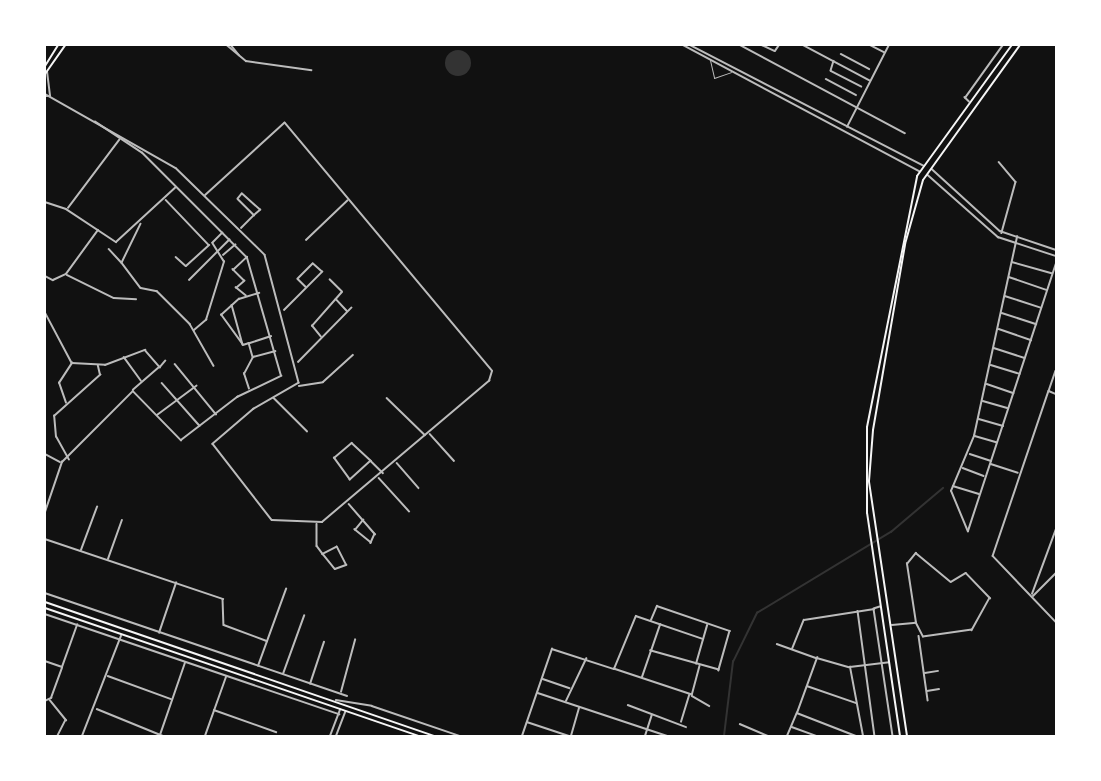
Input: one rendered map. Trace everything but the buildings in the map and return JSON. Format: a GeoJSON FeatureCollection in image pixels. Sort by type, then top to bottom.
{"type":"FeatureCollection","features":[{"type":"Feature","properties":{"kind":"main road"},"geometry":{"type":"LineString","coordinates":[[45,66],[58,45]]}},
{"type":"Feature","properties":{"kind":"main road"},"geometry":{"type":"LineString","coordinates":[[46,72],[64,45]]}},
{"type":"Feature","properties":{"kind":"main road"},"geometry":{"type":"LineString","coordinates":[[900,736],[870,530],[863,463],[867,427],[910,196],[920,171],[1012,45]]}},
{"type":"Feature","properties":{"kind":"main road"},"geometry":{"type":"LineString","coordinates":[[907,736],[869,480],[873,430],[917,199],[927,174],[1020,45]]}},
{"type":"Feature","properties":{"kind":"main road"},"geometry":{"type":"LineString","coordinates":[[910,196],[911,202],[917,199]]}},
{"type":"Feature","properties":{"kind":"main road"},"geometry":{"type":"LineString","coordinates":[[45,602],[435,736]]}},
{"type":"Feature","properties":{"kind":"main road"},"geometry":{"type":"LineString","coordinates":[[45,608],[418,736]]}},
{"type":"Feature","properties":{"kind":"street"},"geometry":{"type":"LineString","coordinates":[[227,45],[250,62],[311,70]]}},
{"type":"Feature","properties":{"kind":"street"},"geometry":{"type":"LineString","coordinates":[[231,45],[239,56]]}},
{"type":"Feature","properties":{"kind":"street"},"geometry":{"type":"LineString","coordinates":[[683,45],[920,171]]}},
{"type":"Feature","properties":{"kind":"street"},"geometry":{"type":"LineString","coordinates":[[690,45],[924,166]]}},
{"type":"Feature","properties":{"kind":"street"},"geometry":{"type":"LineString","coordinates":[[740,45],[905,133]]}},
{"type":"Feature","properties":{"kind":"street"},"geometry":{"type":"LineString","coordinates":[[762,45],[775,51],[779,45]]}},
{"type":"Feature","properties":{"kind":"street"},"geometry":{"type":"LineString","coordinates":[[803,45],[870,80]]}},
{"type":"Feature","properties":{"kind":"street"},"geometry":{"type":"LineString","coordinates":[[870,45],[885,53]]}},
{"type":"Feature","properties":{"kind":"street"},"geometry":{"type":"LineString","coordinates":[[847,127],[889,45]]}},
{"type":"Feature","properties":{"kind":"street"},"geometry":{"type":"LineString","coordinates":[[970,103],[965,98],[1003,45]]}},
{"type":"Feature","properties":{"kind":"street"},"geometry":{"type":"LineString","coordinates":[[840,54],[869,69]]}},
{"type":"Feature","properties":{"kind":"street"},"geometry":{"type":"LineString","coordinates":[[834,61],[831,71],[861,86]]}},
{"type":"Feature","properties":{"kind":"street"},"geometry":{"type":"LineString","coordinates":[[46,72],[50,96]]}},
{"type":"Feature","properties":{"kind":"street"},"geometry":{"type":"LineString","coordinates":[[826,80],[856,95]]}},
{"type":"Feature","properties":{"kind":"street"},"geometry":{"type":"LineString","coordinates":[[45,95],[161,158],[206,195],[240,228],[268,261],[297,363],[298,386]]}},
{"type":"Feature","properties":{"kind":"street"},"geometry":{"type":"LineString","coordinates":[[94,121],[120,139],[176,187],[247,257],[260,292],[281,374],[249,390],[201,427],[179,440],[134,391]]}},
{"type":"Feature","properties":{"kind":"street"},"geometry":{"type":"LineString","coordinates":[[206,195],[283,123],[492,371],[489,381],[348,503],[316,523],[272,520],[213,444],[214,438],[273,398],[298,386],[322,382],[353,355]]}},
{"type":"Feature","properties":{"kind":"street"},"geometry":{"type":"LineString","coordinates":[[66,209],[120,139]]}},
{"type":"Feature","properties":{"kind":"street"},"geometry":{"type":"LineString","coordinates":[[999,162],[1016,182],[1002,233]]}},
{"type":"Feature","properties":{"kind":"street"},"geometry":{"type":"LineString","coordinates":[[932,169],[1002,233],[1056,250]]}},
{"type":"Feature","properties":{"kind":"street"},"geometry":{"type":"LineString","coordinates":[[927,174],[990,231],[1056,256]]}},
{"type":"Feature","properties":{"kind":"street"},"geometry":{"type":"LineString","coordinates":[[45,202],[66,209],[116,242],[141,224],[176,187]]}},
{"type":"Feature","properties":{"kind":"street"},"geometry":{"type":"LineString","coordinates":[[240,228],[254,215],[259,207],[242,194],[238,199],[254,215]]}},
{"type":"Feature","properties":{"kind":"street"},"geometry":{"type":"LineString","coordinates":[[165,200],[209,245]]}},
{"type":"Feature","properties":{"kind":"street"},"geometry":{"type":"LineString","coordinates":[[306,240],[348,200]]}},
{"type":"Feature","properties":{"kind":"street"},"geometry":{"type":"LineString","coordinates":[[122,263],[141,224]]}},
{"type":"Feature","properties":{"kind":"street"},"geometry":{"type":"LineString","coordinates":[[990,231],[993,226]]}},
{"type":"Feature","properties":{"kind":"street"},"geometry":{"type":"LineString","coordinates":[[45,276],[53,280],[66,274],[98,230]]}},
{"type":"Feature","properties":{"kind":"street"},"geometry":{"type":"LineString","coordinates":[[176,257],[186,266],[223,233]]}},
{"type":"Feature","properties":{"kind":"street"},"geometry":{"type":"LineString","coordinates":[[1017,237],[974,436],[969,454],[953,486],[951,499],[968,532],[1056,263]]}},
{"type":"Feature","properties":{"kind":"street"},"geometry":{"type":"LineString","coordinates":[[189,280],[230,239]]}},
{"type":"Feature","properties":{"kind":"street"},"geometry":{"type":"LineString","coordinates":[[194,330],[206,321],[218,291],[221,256],[212,243]]}},
{"type":"Feature","properties":{"kind":"street"},"geometry":{"type":"LineString","coordinates":[[221,256],[236,245]]}},
{"type":"Feature","properties":{"kind":"street"},"geometry":{"type":"LineString","coordinates":[[109,249],[140,287],[167,298],[194,330],[214,366]]}},
{"type":"Feature","properties":{"kind":"street"},"geometry":{"type":"LineString","coordinates":[[246,297],[236,288],[244,281],[233,270],[247,257]]}},
{"type":"Feature","properties":{"kind":"street"},"geometry":{"type":"LineString","coordinates":[[1012,262],[1053,274]]}},
{"type":"Feature","properties":{"kind":"street"},"geometry":{"type":"LineString","coordinates":[[283,311],[322,273],[313,264],[298,279],[306,287]]}},
{"type":"Feature","properties":{"kind":"street"},"geometry":{"type":"LineString","coordinates":[[66,274],[114,298],[136,299]]}},
{"type":"Feature","properties":{"kind":"street"},"geometry":{"type":"LineString","coordinates":[[1008,276],[1048,290]]}},
{"type":"Feature","properties":{"kind":"street"},"geometry":{"type":"LineString","coordinates":[[321,337],[312,326],[342,292],[330,280]]}},
{"type":"Feature","properties":{"kind":"street"},"geometry":{"type":"LineString","coordinates":[[243,345],[221,315],[232,304],[260,292]]}},
{"type":"Feature","properties":{"kind":"street"},"geometry":{"type":"LineString","coordinates":[[1005,296],[1042,308]]}},
{"type":"Feature","properties":{"kind":"street"},"geometry":{"type":"LineString","coordinates":[[336,299],[347,312]]}},
{"type":"Feature","properties":{"kind":"street"},"geometry":{"type":"LineString","coordinates":[[232,304],[243,345]]}},
{"type":"Feature","properties":{"kind":"street"},"geometry":{"type":"LineString","coordinates":[[297,363],[351,308]]}},
{"type":"Feature","properties":{"kind":"street"},"geometry":{"type":"LineString","coordinates":[[45,312],[72,363]]}},
{"type":"Feature","properties":{"kind":"street"},"geometry":{"type":"LineString","coordinates":[[1001,313],[1036,324]]}},
{"type":"Feature","properties":{"kind":"street"},"geometry":{"type":"LineString","coordinates":[[998,329],[1031,340]]}},
{"type":"Feature","properties":{"kind":"street"},"geometry":{"type":"LineString","coordinates":[[243,345],[272,336]]}},
{"type":"Feature","properties":{"kind":"street"},"geometry":{"type":"LineString","coordinates":[[249,343],[253,357],[243,374],[249,390]]}},
{"type":"Feature","properties":{"kind":"street"},"geometry":{"type":"LineString","coordinates":[[993,348],[1025,358]]}},
{"type":"Feature","properties":{"kind":"street"},"geometry":{"type":"LineString","coordinates":[[72,363],[98,365],[144,349],[160,367]]}},
{"type":"Feature","properties":{"kind":"street"},"geometry":{"type":"LineString","coordinates":[[253,357],[276,351]]}},
{"type":"Feature","properties":{"kind":"street"},"geometry":{"type":"LineString","coordinates":[[124,356],[141,381]]}},
{"type":"Feature","properties":{"kind":"street"},"geometry":{"type":"LineString","coordinates":[[45,512],[62,462],[134,391],[141,381],[165,361]]}},
{"type":"Feature","properties":{"kind":"street"},"geometry":{"type":"LineString","coordinates":[[66,404],[59,382],[72,363]]}},
{"type":"Feature","properties":{"kind":"street"},"geometry":{"type":"LineString","coordinates":[[175,364],[196,386],[216,414]]}},
{"type":"Feature","properties":{"kind":"street"},"geometry":{"type":"LineString","coordinates":[[990,364],[1020,374]]}},
{"type":"Feature","properties":{"kind":"street"},"geometry":{"type":"LineString","coordinates":[[69,460],[53,422],[66,404],[100,375],[98,365]]}},
{"type":"Feature","properties":{"kind":"street"},"geometry":{"type":"LineString","coordinates":[[1056,371],[1019,473],[993,556],[1056,620]]}},
{"type":"Feature","properties":{"kind":"street"},"geometry":{"type":"LineString","coordinates":[[162,382],[201,427]]}},
{"type":"Feature","properties":{"kind":"street"},"geometry":{"type":"LineString","coordinates":[[986,383],[1014,393]]}},
{"type":"Feature","properties":{"kind":"street"},"geometry":{"type":"LineString","coordinates":[[156,416],[196,386]]}},
{"type":"Feature","properties":{"kind":"street"},"geometry":{"type":"LineString","coordinates":[[1049,391],[1056,394]]}},
{"type":"Feature","properties":{"kind":"street"},"geometry":{"type":"LineString","coordinates":[[273,398],[307,431]]}},
{"type":"Feature","properties":{"kind":"street"},"geometry":{"type":"LineString","coordinates":[[387,398],[426,436]]}},
{"type":"Feature","properties":{"kind":"street"},"geometry":{"type":"LineString","coordinates":[[982,401],[1008,408]]}},
{"type":"Feature","properties":{"kind":"street"},"geometry":{"type":"LineString","coordinates":[[978,418],[1003,426]]}},
{"type":"Feature","properties":{"kind":"street"},"geometry":{"type":"LineString","coordinates":[[429,433],[454,461]]}},
{"type":"Feature","properties":{"kind":"street"},"geometry":{"type":"LineString","coordinates":[[974,436],[998,442]]}},
{"type":"Feature","properties":{"kind":"street"},"geometry":{"type":"LineString","coordinates":[[371,461],[351,480],[334,458],[352,443],[371,461],[383,473]]}},
{"type":"Feature","properties":{"kind":"street"},"geometry":{"type":"LineString","coordinates":[[45,454],[62,462]]}},
{"type":"Feature","properties":{"kind":"street"},"geometry":{"type":"LineString","coordinates":[[969,454],[992,461]]}},
{"type":"Feature","properties":{"kind":"street"},"geometry":{"type":"LineString","coordinates":[[396,462],[419,488]]}},
{"type":"Feature","properties":{"kind":"street"},"geometry":{"type":"LineString","coordinates":[[990,464],[1019,473]]}},
{"type":"Feature","properties":{"kind":"street"},"geometry":{"type":"LineString","coordinates":[[962,468],[986,477]]}},
{"type":"Feature","properties":{"kind":"street"},"geometry":{"type":"LineString","coordinates":[[379,477],[409,511]]}},
{"type":"Feature","properties":{"kind":"street"},"geometry":{"type":"LineString","coordinates":[[953,486],[980,494]]}},
{"type":"Feature","properties":{"kind":"street"},"geometry":{"type":"LineString","coordinates":[[348,503],[363,520],[375,534],[371,543],[355,530],[363,520]]}},
{"type":"Feature","properties":{"kind":"street"},"geometry":{"type":"LineString","coordinates":[[81,551],[97,507]]}},
{"type":"Feature","properties":{"kind":"street"},"geometry":{"type":"LineString","coordinates":[[108,560],[122,520]]}},
{"type":"Feature","properties":{"kind":"street"},"geometry":{"type":"LineString","coordinates":[[316,523],[317,546],[323,554],[335,569],[346,565],[337,547],[323,554]]}},
{"type":"Feature","properties":{"kind":"street"},"geometry":{"type":"LineString","coordinates":[[1032,596],[1056,529]]}},
{"type":"Feature","properties":{"kind":"street"},"geometry":{"type":"LineString","coordinates":[[1053,537],[1056,541]]}},
{"type":"Feature","properties":{"kind":"street"},"geometry":{"type":"LineString","coordinates":[[45,539],[223,599],[224,625],[267,641]]}},
{"type":"Feature","properties":{"kind":"street"},"geometry":{"type":"LineString","coordinates":[[919,635],[975,629],[990,598],[966,573],[951,582],[914,554],[907,564],[928,700]]}},
{"type":"Feature","properties":{"kind":"street"},"geometry":{"type":"LineString","coordinates":[[1032,596],[1056,573]]}},
{"type":"Feature","properties":{"kind":"street"},"geometry":{"type":"LineString","coordinates":[[159,633],[176,584]]}},
{"type":"Feature","properties":{"kind":"street"},"geometry":{"type":"LineString","coordinates":[[258,667],[286,589]]}},
{"type":"Feature","properties":{"kind":"street"},"geometry":{"type":"LineString","coordinates":[[45,593],[310,685],[348,696]]}},
{"type":"Feature","properties":{"kind":"street"},"geometry":{"type":"LineString","coordinates":[[651,621],[657,606],[731,634],[719,670],[651,651]]}},
{"type":"Feature","properties":{"kind":"street"},"geometry":{"type":"LineString","coordinates":[[792,649],[802,621],[880,607]]}},
{"type":"Feature","properties":{"kind":"street"},"geometry":{"type":"LineString","coordinates":[[874,609],[892,736]]}},
{"type":"Feature","properties":{"kind":"street"},"geometry":{"type":"LineString","coordinates":[[858,611],[875,736]]}},
{"type":"Feature","properties":{"kind":"street"},"geometry":{"type":"LineString","coordinates":[[45,614],[339,714]]}},
{"type":"Feature","properties":{"kind":"street"},"geometry":{"type":"LineString","coordinates":[[283,675],[304,616]]}},
{"type":"Feature","properties":{"kind":"street"},"geometry":{"type":"LineString","coordinates":[[614,669],[634,617],[703,639]]}},
{"type":"Feature","properties":{"kind":"street"},"geometry":{"type":"LineString","coordinates":[[890,626],[916,623]]}},
{"type":"Feature","properties":{"kind":"street"},"geometry":{"type":"LineString","coordinates":[[642,678],[660,624]]}},
{"type":"Feature","properties":{"kind":"street"},"geometry":{"type":"LineString","coordinates":[[50,700],[77,625]]}},
{"type":"Feature","properties":{"kind":"street"},"geometry":{"type":"LineString","coordinates":[[696,665],[708,625]]}},
{"type":"Feature","properties":{"kind":"street"},"geometry":{"type":"LineString","coordinates":[[82,736],[96,709],[121,635]]}},
{"type":"Feature","properties":{"kind":"street"},"geometry":{"type":"LineString","coordinates":[[340,693],[354,639]]}},
{"type":"Feature","properties":{"kind":"street"},"geometry":{"type":"LineString","coordinates":[[310,685],[324,642]]}},
{"type":"Feature","properties":{"kind":"street"},"geometry":{"type":"LineString","coordinates":[[777,644],[850,667],[889,662]]}},
{"type":"Feature","properties":{"kind":"street"},"geometry":{"type":"LineString","coordinates":[[522,736],[553,648],[691,695],[708,706]]}},
{"type":"Feature","properties":{"kind":"street"},"geometry":{"type":"LineString","coordinates":[[542,679],[576,689],[586,658]]}},
{"type":"Feature","properties":{"kind":"street"},"geometry":{"type":"LineString","coordinates":[[787,736],[817,658]]}},
{"type":"Feature","properties":{"kind":"street"},"geometry":{"type":"LineString","coordinates":[[45,661],[62,667]]}},
{"type":"Feature","properties":{"kind":"street"},"geometry":{"type":"LineString","coordinates":[[96,709],[161,736],[185,663]]}},
{"type":"Feature","properties":{"kind":"street"},"geometry":{"type":"LineString","coordinates":[[680,724],[700,666]]}},
{"type":"Feature","properties":{"kind":"street"},"geometry":{"type":"LineString","coordinates":[[850,667],[862,736]]}},
{"type":"Feature","properties":{"kind":"street"},"geometry":{"type":"LineString","coordinates":[[924,673],[938,671]]}},
{"type":"Feature","properties":{"kind":"street"},"geometry":{"type":"LineString","coordinates":[[107,675],[172,699]]}},
{"type":"Feature","properties":{"kind":"street"},"geometry":{"type":"LineString","coordinates":[[205,736],[226,676]]}},
{"type":"Feature","properties":{"kind":"street"},"geometry":{"type":"LineString","coordinates":[[807,686],[856,703]]}},
{"type":"Feature","properties":{"kind":"street"},"geometry":{"type":"LineString","coordinates":[[566,702],[571,688]]}},
{"type":"Feature","properties":{"kind":"street"},"geometry":{"type":"LineString","coordinates":[[926,691],[939,689]]}},
{"type":"Feature","properties":{"kind":"street"},"geometry":{"type":"LineString","coordinates":[[537,693],[667,736]]}},
{"type":"Feature","properties":{"kind":"street"},"geometry":{"type":"LineString","coordinates":[[45,701],[50,700]]}},
{"type":"Feature","properties":{"kind":"street"},"geometry":{"type":"LineString","coordinates":[[50,700],[66,720],[58,736]]}},
{"type":"Feature","properties":{"kind":"street"},"geometry":{"type":"LineString","coordinates":[[335,701],[372,706],[460,736]]}},
{"type":"Feature","properties":{"kind":"street"},"geometry":{"type":"LineString","coordinates":[[628,705],[686,727]]}},
{"type":"Feature","properties":{"kind":"street"},"geometry":{"type":"LineString","coordinates":[[527,722],[570,736],[580,707]]}},
{"type":"Feature","properties":{"kind":"street"},"geometry":{"type":"LineString","coordinates":[[214,710],[276,732]]}},
{"type":"Feature","properties":{"kind":"street"},"geometry":{"type":"LineString","coordinates":[[340,710],[330,734],[337,736],[346,712]]}},
{"type":"Feature","properties":{"kind":"street"},"geometry":{"type":"LineString","coordinates":[[796,713],[856,736]]}},
{"type":"Feature","properties":{"kind":"street"},"geometry":{"type":"LineString","coordinates":[[645,736],[652,714]]}},
{"type":"Feature","properties":{"kind":"street"},"geometry":{"type":"LineString","coordinates":[[336,721],[341,724]]}},
{"type":"Feature","properties":{"kind":"street"},"geometry":{"type":"LineString","coordinates":[[740,724],[768,736]]}},
{"type":"Feature","properties":{"kind":"street"},"geometry":{"type":"LineString","coordinates":[[791,726],[817,736]]}},
{"type":"Feature","properties":{"kind":"lane"},"geometry":{"type":"LineString","coordinates":[[709,58],[714,78],[732,71]]}},
{"type":"Feature","properties":{"kind":"shaded area"},"geometry":{"type":"Polygon","coordinates":[[[458,50],[467,54],[471,63],[467,72],[458,76],[449,72],[445,63],[449,54],[458,50]]]}},
{"type":"Feature","properties":{"kind":"waterway"},"geometry":{"type":"LineString","coordinates":[[724,736],[733,662],[757,613],[891,532],[943,488]]}}]}
